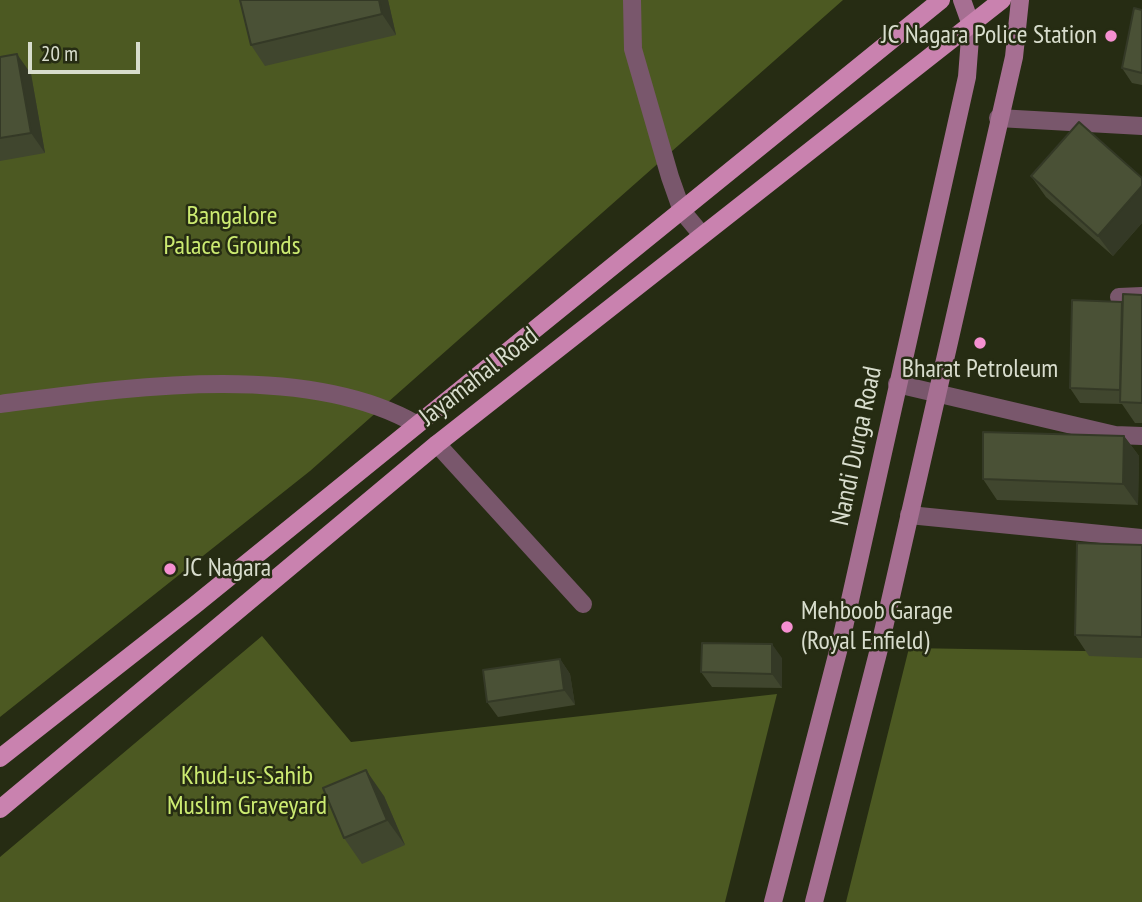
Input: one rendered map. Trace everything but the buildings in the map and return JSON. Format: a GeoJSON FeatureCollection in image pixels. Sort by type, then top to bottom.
{"type":"FeatureCollection","features":[{"type":"Feature","properties":{"kind":"main road","name":"Jayamahal Road"},"geometry":{"type":"LineString","coordinates":[[0,758],[195,605],[941,0]]}},
{"type":"Feature","properties":{"kind":"main road","name":"Nandi Durga Road"},"geometry":{"type":"LineString","coordinates":[[773,902],[842,636],[967,77],[971,25],[962,0]]}},
{"type":"Feature","properties":{"kind":"main road","name":"Jayamahal Road"},"geometry":{"type":"LineString","coordinates":[[0,809],[437,444],[1002,0]]}},
{"type":"Feature","properties":{"kind":"main road"},"geometry":{"type":"LineString","coordinates":[[814,902],[880,645],[935,393],[1014,57],[1020,0]]}},
{"type":"Feature","properties":{"kind":"street"},"geometry":{"type":"LineString","coordinates":[[632,0],[633,49],[682,211],[702,235]]}},
{"type":"Feature","properties":{"kind":"street"},"geometry":{"type":"LineString","coordinates":[[998,118],[1142,126]]}},
{"type":"Feature","properties":{"kind":"street"},"geometry":{"type":"LineString","coordinates":[[1119,297],[1142,296]]}},
{"type":"Feature","properties":{"kind":"street"},"geometry":{"type":"LineString","coordinates":[[0,404],[168,385],[234,384],[359,398],[416,424]]}},
{"type":"Feature","properties":{"kind":"street"},"geometry":{"type":"LineString","coordinates":[[897,384],[1115,435],[1142,436]]}},
{"type":"Feature","properties":{"kind":"street"},"geometry":{"type":"LineString","coordinates":[[437,444],[583,604]]}},
{"type":"Feature","properties":{"kind":"street"},"geometry":{"type":"LineString","coordinates":[[909,515],[1142,538]]}},
{"type":"Feature","properties":{"kind":"green space","name":"Bangalore Palace Grounds"},"geometry":{"type":"Polygon","coordinates":[[[0,0],[843,0],[310,471],[0,717],[0,0]]]}},
{"type":"Feature","properties":{"kind":"green space","name":"Khud-us-Sahib Muslim Graveyard"},"geometry":{"type":"Polygon","coordinates":[[[262,636],[351,742],[777,694],[725,902],[0,902],[0,857],[262,636]]]}},
{"type":"Feature","properties":{"kind":"green space"},"geometry":{"type":"Polygon","coordinates":[[[909,648],[1142,652],[1142,902],[846,902],[909,648]]]}},
{"type":"Feature","properties":{"kind":"place","name":"JC Nagara Police Station"},"geometry":{"type":"Point","coordinates":[1111,36]}},
{"type":"Feature","properties":{"kind":"place","name":"Bharat Petroleum"},"geometry":{"type":"Point","coordinates":[980,343]}},
{"type":"Feature","properties":{"kind":"place","name":"JC Nagara"},"geometry":{"type":"Point","coordinates":[170,569]}},
{"type":"Feature","properties":{"kind":"place","name":"Mehboob Garage (Royal Enfield)"},"geometry":{"type":"Point","coordinates":[787,627]}}]}
